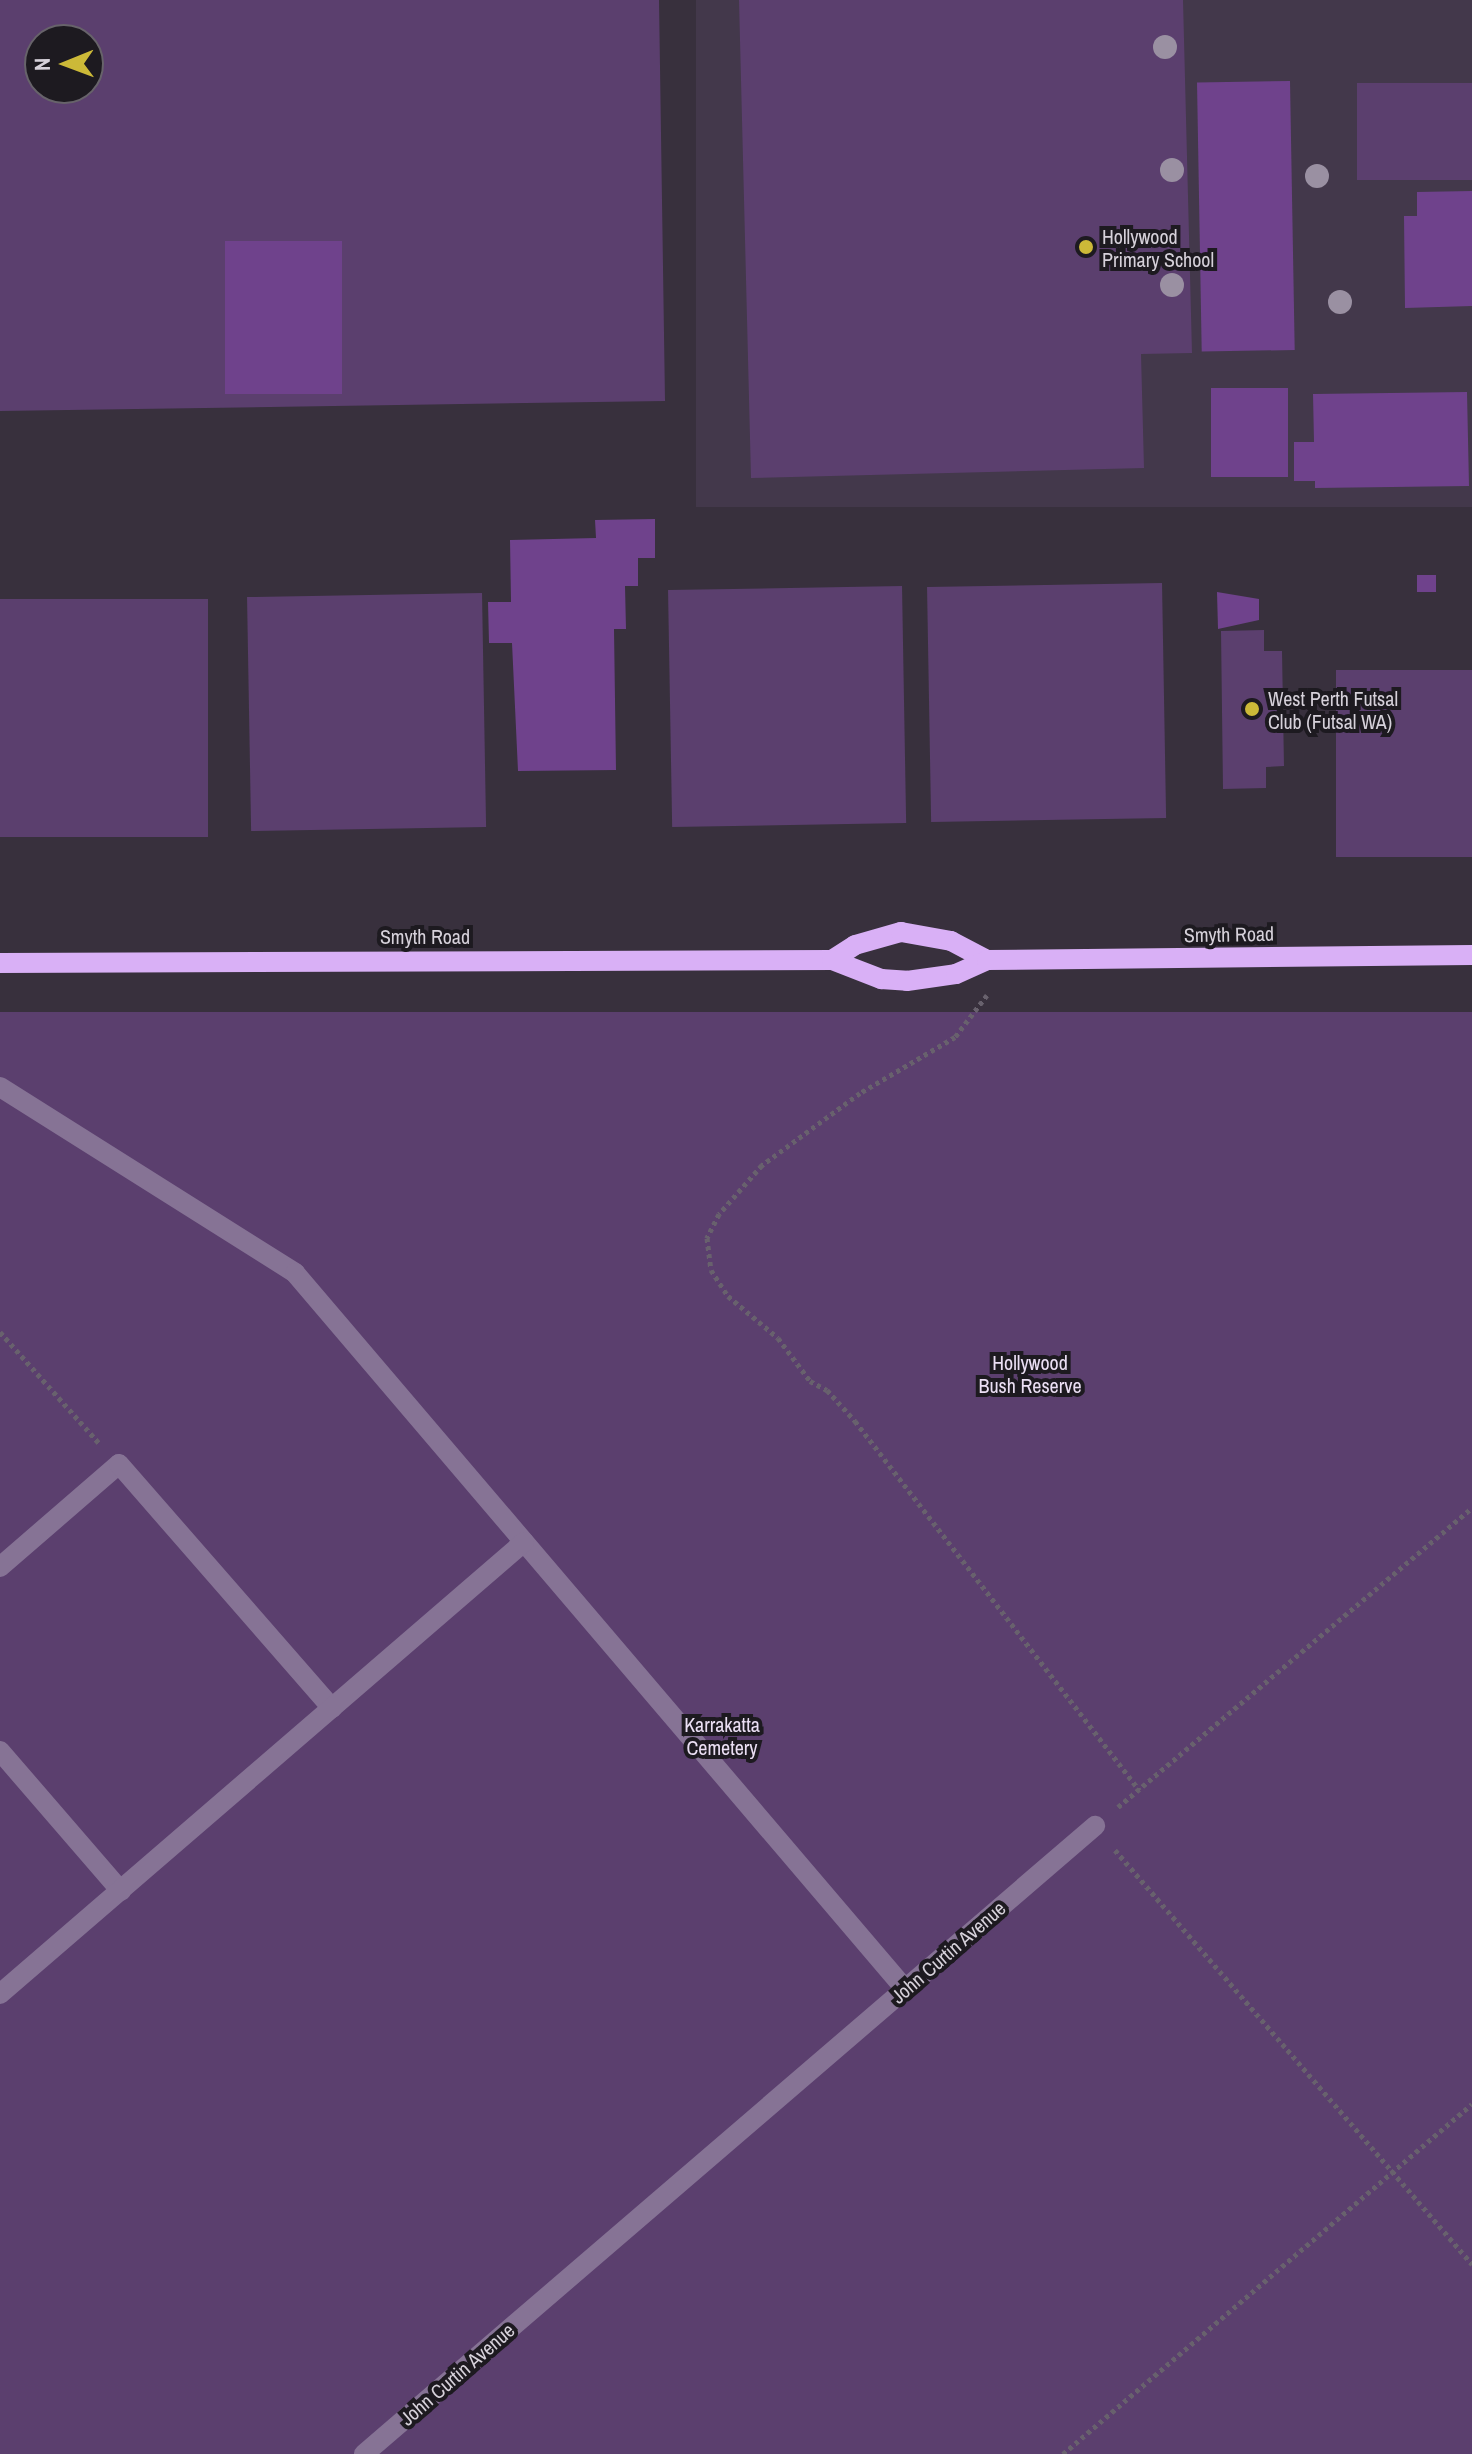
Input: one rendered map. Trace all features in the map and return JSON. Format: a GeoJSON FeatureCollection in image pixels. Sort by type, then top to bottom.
{"type":"FeatureCollection","features":[{"type":"Feature","properties":{"kind":"main road","name":"Smyth Road"},"geometry":{"type":"LineString","coordinates":[[832,960],[855,945],[901,932],[951,941],[993,960]]}},
{"type":"Feature","properties":{"kind":"main road","name":"Smyth Road"},"geometry":{"type":"LineString","coordinates":[[6,959],[832,960],[881,979],[907,981],[956,974],[993,960],[1472,955]]}},
{"type":"Feature","properties":{"kind":"lane"},"geometry":{"type":"LineString","coordinates":[[0,1087],[295,1273],[905,1989]]}},
{"type":"Feature","properties":{"kind":"lane"},"geometry":{"type":"LineString","coordinates":[[0,1567],[119,1464],[332,1708]]}},
{"type":"Feature","properties":{"kind":"lane"},"geometry":{"type":"LineString","coordinates":[[0,1994],[524,1542]]}},
{"type":"Feature","properties":{"kind":"lane"},"geometry":{"type":"LineString","coordinates":[[0,1751],[121,1891]]}},
{"type":"Feature","properties":{"kind":"lane","name":"John Curtin Avenue"},"geometry":{"type":"LineString","coordinates":[[364,2454],[1095,1826]]}},
{"type":"Feature","properties":{"kind":"path"},"geometry":{"type":"LineString","coordinates":[[993,960],[985,1002],[955,1037],[860,1093],[762,1165],[713,1226],[707,1238],[711,1270],[728,1296],[778,1338],[810,1381],[827,1390],[855,1421],[1139,1790]]}},
{"type":"Feature","properties":{"kind":"path"},"geometry":{"type":"LineString","coordinates":[[0,1332],[119,1464]]}},
{"type":"Feature","properties":{"kind":"path"},"geometry":{"type":"LineString","coordinates":[[1472,1508],[1095,1826],[1472,2264]]}},
{"type":"Feature","properties":{"kind":"path"},"geometry":{"type":"LineString","coordinates":[[1063,2454],[1472,2104]]}},
{"type":"Feature","properties":{"kind":"shaded area","name":"Hollywood Primary School"},"geometry":{"type":"Polygon","coordinates":[[[696,0],[1472,0],[1472,507],[696,507],[696,0]]]}},
{"type":"Feature","properties":{"kind":"green space"},"geometry":{"type":"Polygon","coordinates":[[[0,0],[659,0],[665,401],[0,411],[0,0]],[[342,241],[225,242],[342,394],[342,241]]]}},
{"type":"Feature","properties":{"kind":"green space"},"geometry":{"type":"Polygon","coordinates":[[[739,0],[1183,0],[1192,353],[1141,354],[1144,468],[751,478],[739,0]]]}},
{"type":"Feature","properties":{"kind":"green space"},"geometry":{"type":"Polygon","coordinates":[[[1357,83],[1472,83],[1472,180],[1357,180],[1357,83]]]}},
{"type":"Feature","properties":{"kind":"green space"},"geometry":{"type":"Polygon","coordinates":[[[1162,583],[1166,818],[931,822],[927,587],[1162,583]]]}},
{"type":"Feature","properties":{"kind":"green space"},"geometry":{"type":"Polygon","coordinates":[[[902,586],[906,823],[672,827],[668,590],[902,586]]]}},
{"type":"Feature","properties":{"kind":"green space"},"geometry":{"type":"Polygon","coordinates":[[[482,593],[486,827],[251,831],[247,597],[482,593]]]}},
{"type":"Feature","properties":{"kind":"green space"},"geometry":{"type":"Polygon","coordinates":[[[0,599],[208,599],[208,837],[0,837],[0,599]]]}},
{"type":"Feature","properties":{"kind":"green space","name":"West Perth Futsal Club (Futsal WA)"},"geometry":{"type":"Polygon","coordinates":[[[1264,630],[1264,651],[1282,651],[1284,766],[1266,767],[1266,788],[1223,789],[1221,631],[1264,630]]]}},
{"type":"Feature","properties":{"kind":"green space"},"geometry":{"type":"Polygon","coordinates":[[[1336,670],[1472,670],[1472,857],[1336,857],[1336,670]]]}},
{"type":"Feature","properties":{"kind":"green space","name":"Karrakatta Cemetery"},"geometry":{"type":"Polygon","coordinates":[[[0,1012],[1472,1012],[1472,2454],[0,2454],[0,1012]]]}},
{"type":"Feature","properties":{"kind":"building"},"geometry":{"type":"Polygon","coordinates":[[[1290,81],[1295,350],[1202,352],[1197,83],[1290,81]]]}},
{"type":"Feature","properties":{"kind":"building"},"geometry":{"type":"Polygon","coordinates":[[[1472,191],[1472,306],[1405,308],[1404,216],[1417,216],[1417,192],[1472,191]]]}},
{"type":"Feature","properties":{"kind":"building"},"geometry":{"type":"Polygon","coordinates":[[[225,241],[342,241],[342,394],[225,394],[225,241]]]}},
{"type":"Feature","properties":{"kind":"building"},"geometry":{"type":"Polygon","coordinates":[[[1211,388],[1288,388],[1288,477],[1211,477],[1211,388]]]}},
{"type":"Feature","properties":{"kind":"building"},"geometry":{"type":"Polygon","coordinates":[[[1467,392],[1469,486],[1315,488],[1315,481],[1294,481],[1294,442],[1314,442],[1313,394],[1467,392]]]}},
{"type":"Feature","properties":{"kind":"building"},"geometry":{"type":"Polygon","coordinates":[[[655,519],[655,558],[638,558],[638,586],[625,586],[626,629],[614,629],[616,770],[518,771],[512,643],[489,643],[488,602],[511,602],[510,540],[596,538],[595,520],[655,519]]]}},
{"type":"Feature","properties":{"kind":"building"},"geometry":{"type":"Polygon","coordinates":[[[1417,575],[1436,575],[1436,592],[1417,592],[1417,575]]]}},
{"type":"Feature","properties":{"kind":"building"},"geometry":{"type":"Polygon","coordinates":[[[1217,592],[1259,599],[1259,620],[1218,629],[1217,592]]]}},
{"type":"Feature","properties":{"kind":"place","name":"Hollywood Primary School"},"geometry":{"type":"Point","coordinates":[1086,247]}},
{"type":"Feature","properties":{"kind":"place","name":"West Perth Futsal Club (Futsal WA)"},"geometry":{"type":"Point","coordinates":[1252,709]}},
{"type":"Feature","properties":{"kind":"park label","name":"Hollywood Bush Reserve"},"geometry":{"type":"Point","coordinates":[1030,1374]}}]}
